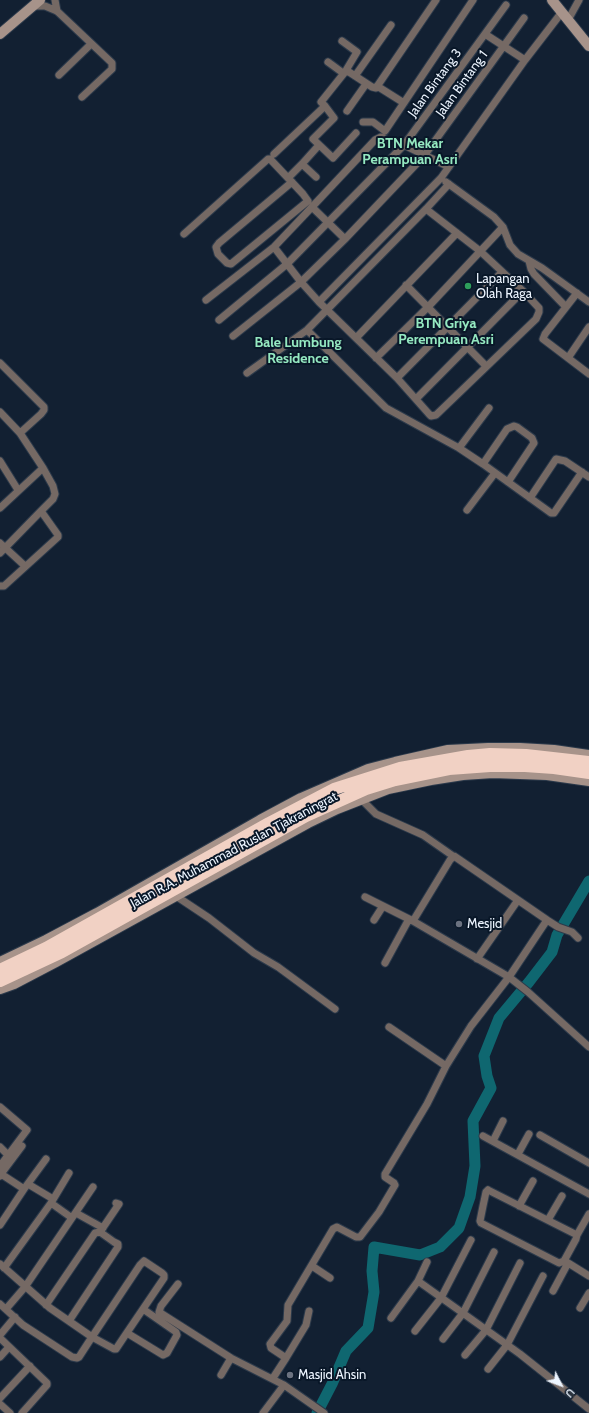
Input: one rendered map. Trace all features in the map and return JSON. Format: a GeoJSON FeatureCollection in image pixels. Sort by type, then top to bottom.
{"type":"FeatureCollection","features":[{"type":"Feature","properties":{"kind":"highway","name":"Jalan R.A. Muhammad Ruslan Tjakraningrat"},"geometry":{"type":"LineString","coordinates":[[0,970],[46,948],[268,823],[334,789],[400,768],[468,756],[490,754],[526,755],[589,762]]}},
{"type":"Feature","properties":{"kind":"highway","name":"Jalan R.A. Muhammad Ruslan Tjakraningrat"},"geometry":{"type":"LineString","coordinates":[[0,981],[62,952],[306,816],[366,789],[395,780],[448,769],[490,766],[525,766],[566,769],[589,773]]}},
{"type":"Feature","properties":{"kind":"street"},"geometry":{"type":"LineString","coordinates":[[55,0],[57,11]]}},
{"type":"Feature","properties":{"kind":"street"},"geometry":{"type":"LineString","coordinates":[[328,62],[344,72],[347,71],[373,88],[377,86],[436,0]]}},
{"type":"Feature","properties":{"kind":"street"},"geometry":{"type":"LineString","coordinates":[[363,122],[373,122],[385,131],[473,0]]}},
{"type":"Feature","properties":{"kind":"street"},"geometry":{"type":"LineString","coordinates":[[552,0],[589,45]]}},
{"type":"Feature","properties":{"kind":"street"},"geometry":{"type":"LineString","coordinates":[[319,302],[441,178],[525,60],[579,0]]}},
{"type":"Feature","properties":{"kind":"street"},"geometry":{"type":"LineString","coordinates":[[0,34],[37,3],[57,11],[113,66],[112,69],[82,97]]}},
{"type":"Feature","properties":{"kind":"street","name":"Jalan Bintang 3"},"geometry":{"type":"LineString","coordinates":[[220,320],[287,264],[402,147],[506,6]]}},
{"type":"Feature","properties":{"kind":"street","name":"Jalan Bintang 1"},"geometry":{"type":"LineString","coordinates":[[233,336],[301,282],[345,239],[424,156],[524,18]]}},
{"type":"Feature","properties":{"kind":"street"},"geometry":{"type":"LineString","coordinates":[[355,76],[391,25]]}},
{"type":"Feature","properties":{"kind":"street"},"geometry":{"type":"LineString","coordinates":[[485,34],[525,60]]}},
{"type":"Feature","properties":{"kind":"street"},"geometry":{"type":"LineString","coordinates":[[342,41],[357,53],[321,102],[334,118],[313,139],[333,158],[356,133]]}},
{"type":"Feature","properties":{"kind":"street"},"geometry":{"type":"LineString","coordinates":[[60,75],[91,44]]}},
{"type":"Feature","properties":{"kind":"street"},"geometry":{"type":"LineString","coordinates":[[347,111],[366,84]]}},
{"type":"Feature","properties":{"kind":"street"},"geometry":{"type":"LineString","coordinates":[[377,86],[404,103]]}},
{"type":"Feature","properties":{"kind":"street"},"geometry":{"type":"LineString","coordinates":[[274,154],[325,106]]}},
{"type":"Feature","properties":{"kind":"street"},"geometry":{"type":"LineString","coordinates":[[206,300],[274,247],[375,140],[384,138],[449,167]]}},
{"type":"Feature","properties":{"kind":"street"},"geometry":{"type":"LineString","coordinates":[[184,234],[268,159],[270,159],[290,180],[308,199],[308,202],[232,264],[227,263],[218,254],[216,247],[290,180],[319,145]]}},
{"type":"Feature","properties":{"kind":"street"},"geometry":{"type":"LineString","coordinates":[[302,164],[316,177]]}},
{"type":"Feature","properties":{"kind":"street"},"geometry":{"type":"LineString","coordinates":[[441,178],[494,217],[503,227],[514,251],[522,258],[542,268],[589,302]]}},
{"type":"Feature","properties":{"kind":"street"},"geometry":{"type":"LineString","coordinates":[[247,373],[307,330],[449,184]]}},
{"type":"Feature","properties":{"kind":"street"},"geometry":{"type":"LineString","coordinates":[[312,207],[345,239]]}},
{"type":"Feature","properties":{"kind":"street"},"geometry":{"type":"LineString","coordinates":[[274,247],[301,282],[319,302],[397,378],[431,416],[436,415],[538,317],[539,308],[523,291],[480,252],[426,209]]}},
{"type":"Feature","properties":{"kind":"street"},"geometry":{"type":"LineString","coordinates":[[376,358],[503,227]]}},
{"type":"Feature","properties":{"kind":"street"},"geometry":{"type":"LineString","coordinates":[[356,338],[457,233]]}},
{"type":"Feature","properties":{"kind":"street"},"geometry":{"type":"LineString","coordinates":[[529,261],[534,274],[566,307]]}},
{"type":"Feature","properties":{"kind":"street"},"geometry":{"type":"LineString","coordinates":[[397,378],[502,272]]}},
{"type":"Feature","properties":{"kind":"street"},"geometry":{"type":"LineString","coordinates":[[406,285],[486,366]]}},
{"type":"Feature","properties":{"kind":"street"},"geometry":{"type":"LineString","coordinates":[[416,399],[523,291]]}},
{"type":"Feature","properties":{"kind":"street"},"geometry":{"type":"LineString","coordinates":[[577,293],[543,339],[589,374]]}},
{"type":"Feature","properties":{"kind":"street"},"geometry":{"type":"LineString","coordinates":[[568,358],[589,327]]}},
{"type":"Feature","properties":{"kind":"street"},"geometry":{"type":"LineString","coordinates":[[307,330],[386,408],[459,448],[549,512],[554,513],[582,472]]}},
{"type":"Feature","properties":{"kind":"street"},"geometry":{"type":"LineString","coordinates":[[0,363],[44,407],[41,414],[20,433]]}},
{"type":"Feature","properties":{"kind":"street"},"geometry":{"type":"LineString","coordinates":[[459,448],[489,408]]}},
{"type":"Feature","properties":{"kind":"street"},"geometry":{"type":"LineString","coordinates":[[0,412],[20,433],[43,468],[55,491],[53,499],[2,548],[25,566]]}},
{"type":"Feature","properties":{"kind":"street"},"geometry":{"type":"LineString","coordinates":[[483,464],[507,429],[514,426],[517,427],[532,438],[534,443],[508,482]]}},
{"type":"Feature","properties":{"kind":"street"},"geometry":{"type":"LineString","coordinates":[[530,498],[556,459],[562,459],[589,477]]}},
{"type":"Feature","properties":{"kind":"street"},"geometry":{"type":"LineString","coordinates":[[0,462],[18,490]]}},
{"type":"Feature","properties":{"kind":"street"},"geometry":{"type":"LineString","coordinates":[[0,508],[43,468]]}},
{"type":"Feature","properties":{"kind":"street"},"geometry":{"type":"LineString","coordinates":[[467,510],[495,473]]}},
{"type":"Feature","properties":{"kind":"street"},"geometry":{"type":"LineString","coordinates":[[0,586],[4,586],[58,537],[41,511]]}},
{"type":"Feature","properties":{"kind":"street","name":"Jalan R.A. Muhammad Ruslan Tjakraningrat"},"geometry":{"type":"LineString","coordinates":[[0,962],[46,940],[301,798],[368,769],[448,750],[520,748],[554,750],[589,755]]}},
{"type":"Feature","properties":{"kind":"street","name":"Jalan R.A. Muhammad Ruslan Tjakraningrat"},"geometry":{"type":"LineString","coordinates":[[0,989],[14,984],[56,962],[336,809],[388,789],[470,774],[493,773],[547,775],[589,781]]}},
{"type":"Feature","properties":{"kind":"street"},"geometry":{"type":"LineString","coordinates":[[361,799],[376,814],[423,835],[547,920],[572,932],[578,938]]}},
{"type":"Feature","properties":{"kind":"street"},"geometry":{"type":"LineString","coordinates":[[384,963],[453,856]]}},
{"type":"Feature","properties":{"kind":"street"},"geometry":{"type":"LineString","coordinates":[[176,896],[209,918],[254,953],[278,967],[335,1009]]}},
{"type":"Feature","properties":{"kind":"street"},"geometry":{"type":"LineString","coordinates":[[365,897],[411,920],[509,977],[520,985],[589,1047]]}},
{"type":"Feature","properties":{"kind":"street"},"geometry":{"type":"LineString","coordinates":[[478,959],[518,900]]}},
{"type":"Feature","properties":{"kind":"street"},"geometry":{"type":"LineString","coordinates":[[374,920],[383,906]]}},
{"type":"Feature","properties":{"kind":"street"},"geometry":{"type":"LineString","coordinates":[[286,1358],[271,1348],[270,1345],[287,1321],[288,1305],[334,1228],[337,1227],[356,1238],[360,1237],[380,1212],[395,1186],[394,1183],[385,1177],[385,1174],[427,1104],[446,1066],[471,1026],[509,977],[547,920]]}},
{"type":"Feature","properties":{"kind":"street"},"geometry":{"type":"LineString","coordinates":[[390,1028],[446,1066]]}},
{"type":"Feature","properties":{"kind":"street"},"geometry":{"type":"LineString","coordinates":[[0,1107],[26,1130],[0,1166]]}},
{"type":"Feature","properties":{"kind":"street"},"geometry":{"type":"LineString","coordinates":[[493,1141],[503,1121]]}},
{"type":"Feature","properties":{"kind":"street"},"geometry":{"type":"LineString","coordinates":[[518,1154],[529,1134]]}},
{"type":"Feature","properties":{"kind":"street"},"geometry":{"type":"LineString","coordinates":[[540,1135],[589,1163]]}},
{"type":"Feature","properties":{"kind":"street"},"geometry":{"type":"LineString","coordinates":[[483,1136],[589,1194]]}},
{"type":"Feature","properties":{"kind":"street"},"geometry":{"type":"LineString","coordinates":[[22,1146],[1,1175],[52,1201],[100,1230],[118,1244],[69,1321]]}},
{"type":"Feature","properties":{"kind":"street"},"geometry":{"type":"LineString","coordinates":[[0,1148],[8,1155]]}},
{"type":"Feature","properties":{"kind":"street"},"geometry":{"type":"LineString","coordinates":[[0,1225],[46,1159]]}},
{"type":"Feature","properties":{"kind":"street"},"geometry":{"type":"LineString","coordinates":[[69,1174],[52,1201],[2,1266],[25,1287],[46,1305],[92,1337],[115,1349],[128,1333],[163,1281],[164,1277],[162,1273],[144,1261],[140,1265],[92,1337],[79,1357],[72,1357],[38,1335],[3,1307],[25,1287],[93,1187]]}},
{"type":"Feature","properties":{"kind":"street"},"geometry":{"type":"LineString","coordinates":[[519,1206],[533,1181]]}},
{"type":"Feature","properties":{"kind":"street"},"geometry":{"type":"LineString","coordinates":[[576,1235],[488,1190],[486,1192],[480,1221],[559,1263],[566,1262],[589,1276]]}},
{"type":"Feature","properties":{"kind":"street"},"geometry":{"type":"LineString","coordinates":[[548,1220],[562,1196]]}},
{"type":"Feature","properties":{"kind":"street"},"geometry":{"type":"LineString","coordinates":[[553,1291],[576,1239],[576,1235],[589,1214]]}},
{"type":"Feature","properties":{"kind":"street"},"geometry":{"type":"LineString","coordinates":[[46,1305],[100,1230]]}},
{"type":"Feature","properties":{"kind":"street"},"geometry":{"type":"LineString","coordinates":[[416,1331],[441,1298],[470,1240]]}},
{"type":"Feature","properties":{"kind":"street"},"geometry":{"type":"LineString","coordinates":[[443,1339],[463,1313],[494,1252]]}},
{"type":"Feature","properties":{"kind":"street"},"geometry":{"type":"LineString","coordinates":[[392,1318],[418,1281],[428,1262]]}},
{"type":"Feature","properties":{"kind":"street"},"geometry":{"type":"LineString","coordinates":[[465,1356],[486,1330],[520,1263]]}},
{"type":"Feature","properties":{"kind":"street"},"geometry":{"type":"LineString","coordinates":[[312,1266],[330,1278]]}},
{"type":"Feature","properties":{"kind":"street"},"geometry":{"type":"LineString","coordinates":[[488,1369],[507,1345],[543,1276]]}},
{"type":"Feature","properties":{"kind":"street"},"geometry":{"type":"LineString","coordinates":[[418,1281],[507,1345],[589,1409]]}},
{"type":"Feature","properties":{"kind":"street"},"geometry":{"type":"LineString","coordinates":[[178,1284],[161,1306],[159,1312],[231,1358],[273,1378],[323,1412]]}},
{"type":"Feature","properties":{"kind":"street"},"geometry":{"type":"LineString","coordinates":[[580,1308],[589,1293]]}},
{"type":"Feature","properties":{"kind":"street"},"geometry":{"type":"LineString","coordinates":[[128,1333],[163,1355],[167,1353],[177,1335],[176,1332],[143,1309]]}},
{"type":"Feature","properties":{"kind":"street"},"geometry":{"type":"LineString","coordinates":[[273,1378],[306,1325],[309,1311]]}},
{"type":"Feature","properties":{"kind":"street"},"geometry":{"type":"LineString","coordinates":[[0,1335],[15,1317]]}},
{"type":"Feature","properties":{"kind":"street"},"geometry":{"type":"LineString","coordinates":[[0,1338],[46,1381],[47,1385],[22,1413]]}},
{"type":"Feature","properties":{"kind":"street"},"geometry":{"type":"LineString","coordinates":[[0,1357],[9,1347]]}},
{"type":"Feature","properties":{"kind":"street"},"geometry":{"type":"LineString","coordinates":[[221,1376],[231,1358]]}},
{"type":"Feature","properties":{"kind":"street"},"geometry":{"type":"LineString","coordinates":[[0,1398],[30,1366]]}},
{"type":"Feature","properties":{"kind":"street"},"geometry":{"type":"LineString","coordinates":[[263,1413],[284,1385]]}},
{"type":"Feature","properties":{"kind":"street"},"geometry":{"type":"LineString","coordinates":[[0,1404],[10,1413]]}},
{"type":"Feature","properties":{"kind":"waterway"},"geometry":{"type":"LineString","coordinates":[[317,1413],[332,1384],[346,1351],[368,1328],[374,1292],[372,1271],[374,1247],[420,1255],[440,1247],[459,1228],[470,1197],[475,1166],[473,1121],[491,1088],[487,1076],[484,1056],[499,1018],[552,952],[557,935],[589,881]]}},
{"type":"Feature","properties":{"kind":"place","name":"Lapangan Olah Raga"},"geometry":{"type":"Point","coordinates":[468,286]}},
{"type":"Feature","properties":{"kind":"place","name":"Mesjid"},"geometry":{"type":"Point","coordinates":[459,924]}},
{"type":"Feature","properties":{"kind":"place","name":"Masjid Ahsin"},"geometry":{"type":"Point","coordinates":[290,1375]}},
{"type":"Feature","properties":{"kind":"district","name":"BTN Mekar Perampuan Asri"},"geometry":{"type":"Point","coordinates":[410,152]}},
{"type":"Feature","properties":{"kind":"district","name":"BTN Griya Perempuan Asri"},"geometry":{"type":"Point","coordinates":[446,332]}},
{"type":"Feature","properties":{"kind":"district","name":"Bale Lumbung Residence"},"geometry":{"type":"Point","coordinates":[298,352]}}]}
